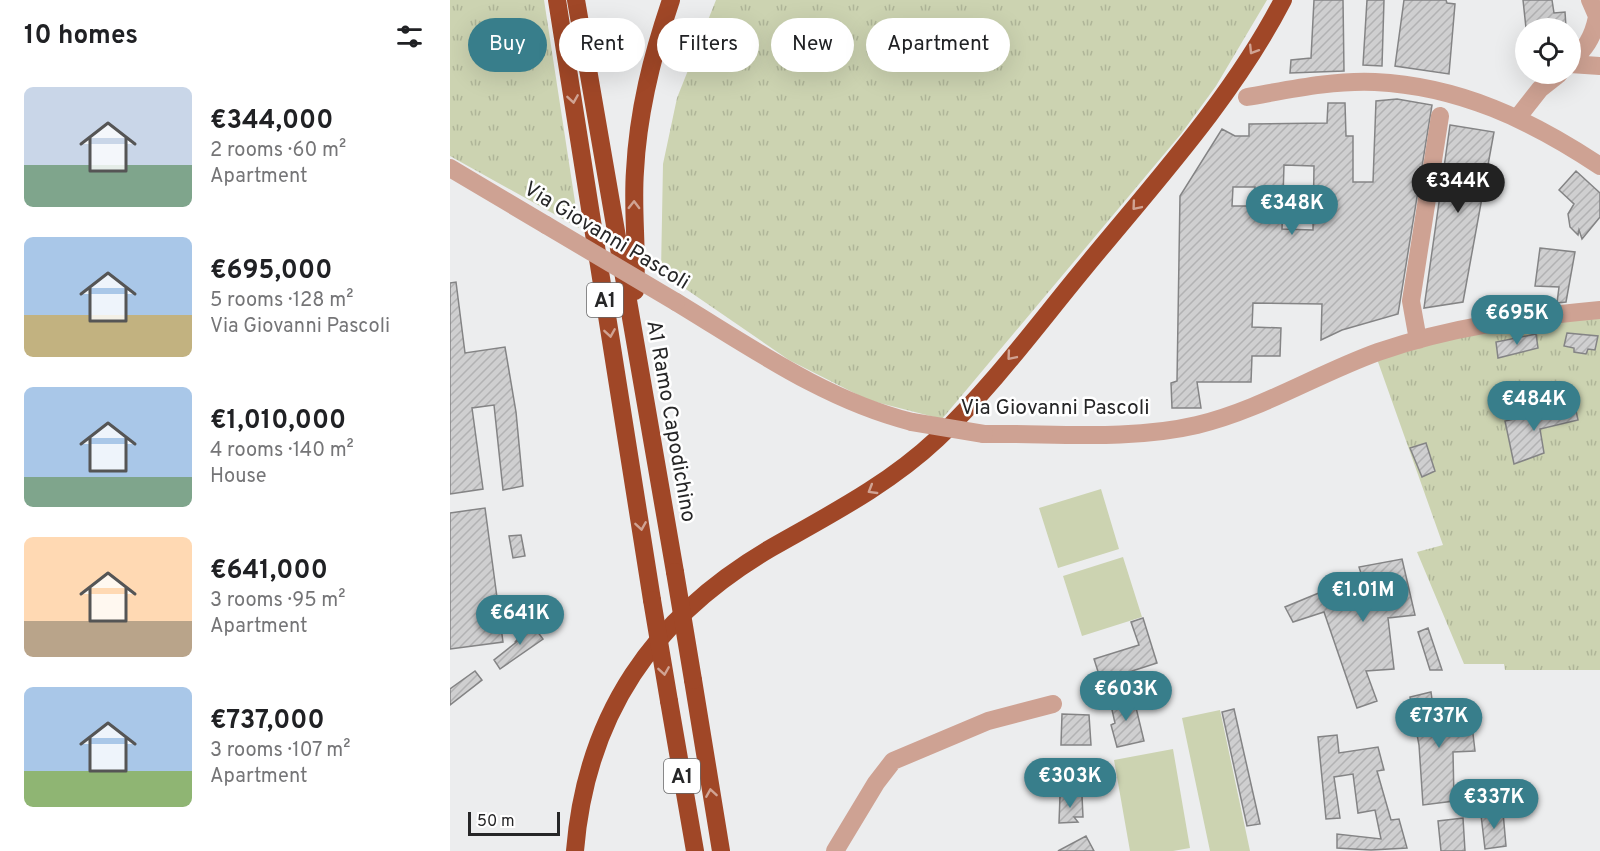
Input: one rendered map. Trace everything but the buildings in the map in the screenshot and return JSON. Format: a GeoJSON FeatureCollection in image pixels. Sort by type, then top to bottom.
{"type":"FeatureCollection","features":[{"type":"Feature","properties":{"kind":"highway","name":"A1"},"geometry":{"type":"LineString","coordinates":[[557,0],[694,851]]}},
{"type":"Feature","properties":{"kind":"highway","name":"A1 Ramo Capodichino"},"geometry":{"type":"LineString","coordinates":[[576,0],[721,851]]}},
{"type":"Feature","properties":{"kind":"highway"},"geometry":{"type":"LineString","coordinates":[[632,326],[637,266],[634,195],[639,124],[646,82],[671,0]]}},
{"type":"Feature","properties":{"kind":"highway"},"geometry":{"type":"LineString","coordinates":[[575,851],[583,785],[594,749],[627,681],[648,652],[699,599],[729,574],[880,485],[939,437],[977,397],[1156,181],[1248,58],[1283,0]]}},
{"type":"Feature","properties":{"kind":"street"},"geometry":{"type":"LineString","coordinates":[[1581,53],[1594,34],[1599,20],[1590,0]]}},
{"type":"Feature","properties":{"kind":"street"},"geometry":{"type":"LineString","coordinates":[[1581,64],[1600,66]]}},
{"type":"Feature","properties":{"kind":"street"},"geometry":{"type":"LineString","coordinates":[[1247,97],[1311,87],[1373,82],[1432,89],[1518,117],[1553,135],[1600,166]]}},
{"type":"Feature","properties":{"kind":"street"},"geometry":{"type":"LineString","coordinates":[[1518,117],[1547,84]]}},
{"type":"Feature","properties":{"kind":"street"},"geometry":{"type":"LineString","coordinates":[[1418,340],[1411,301],[1440,116]]}},
{"type":"Feature","properties":{"kind":"street","name":"Via Giovanni Pascoli"},"geometry":{"type":"LineString","coordinates":[[450,168],[843,400],[874,412],[912,422],[984,434],[1134,433],[1197,425],[1246,409],[1377,352],[1418,340],[1464,327],[1600,310]]}},
{"type":"Feature","properties":{"kind":"street"},"geometry":{"type":"LineString","coordinates":[[835,851],[876,783],[893,761],[988,721],[1053,704]]}},
{"type":"Feature","properties":{"kind":"green space"},"geometry":{"type":"Polygon","coordinates":[[[450,0],[544,0],[547,18],[468,18],[468,72],[547,72],[547,20],[579,228],[450,156],[450,0]]]}},
{"type":"Feature","properties":{"kind":"green space"},"geometry":{"type":"Polygon","coordinates":[[[716,0],[1267,0],[1216,86],[1181,134],[942,419],[868,400],[789,360],[661,272],[663,164],[677,98],[687,72],[759,72],[759,18],[709,18],[716,0]]]}},
{"type":"Feature","properties":{"kind":"green space"},"geometry":{"type":"Polygon","coordinates":[[[1600,316],[1600,670],[1505,670],[1504,664],[1464,664],[1417,552],[1443,545],[1377,359],[1466,333],[1600,316]]]}},
{"type":"Feature","properties":{"kind":"green space"},"geometry":{"type":"Polygon","coordinates":[[[1101,489],[1119,549],[1058,568],[1039,508],[1101,489]]]}},
{"type":"Feature","properties":{"kind":"green space"},"geometry":{"type":"Polygon","coordinates":[[[1123,557],[1142,617],[1082,636],[1063,576],[1123,557]]]}},
{"type":"Feature","properties":{"kind":"green space"},"geometry":{"type":"Polygon","coordinates":[[[1220,710],[1250,851],[1210,851],[1182,718],[1220,710]]]}},
{"type":"Feature","properties":{"kind":"green space"},"geometry":{"type":"Polygon","coordinates":[[[1173,749],[1190,848],[1173,851],[1130,851],[1114,760],[1173,749]]]}}]}
